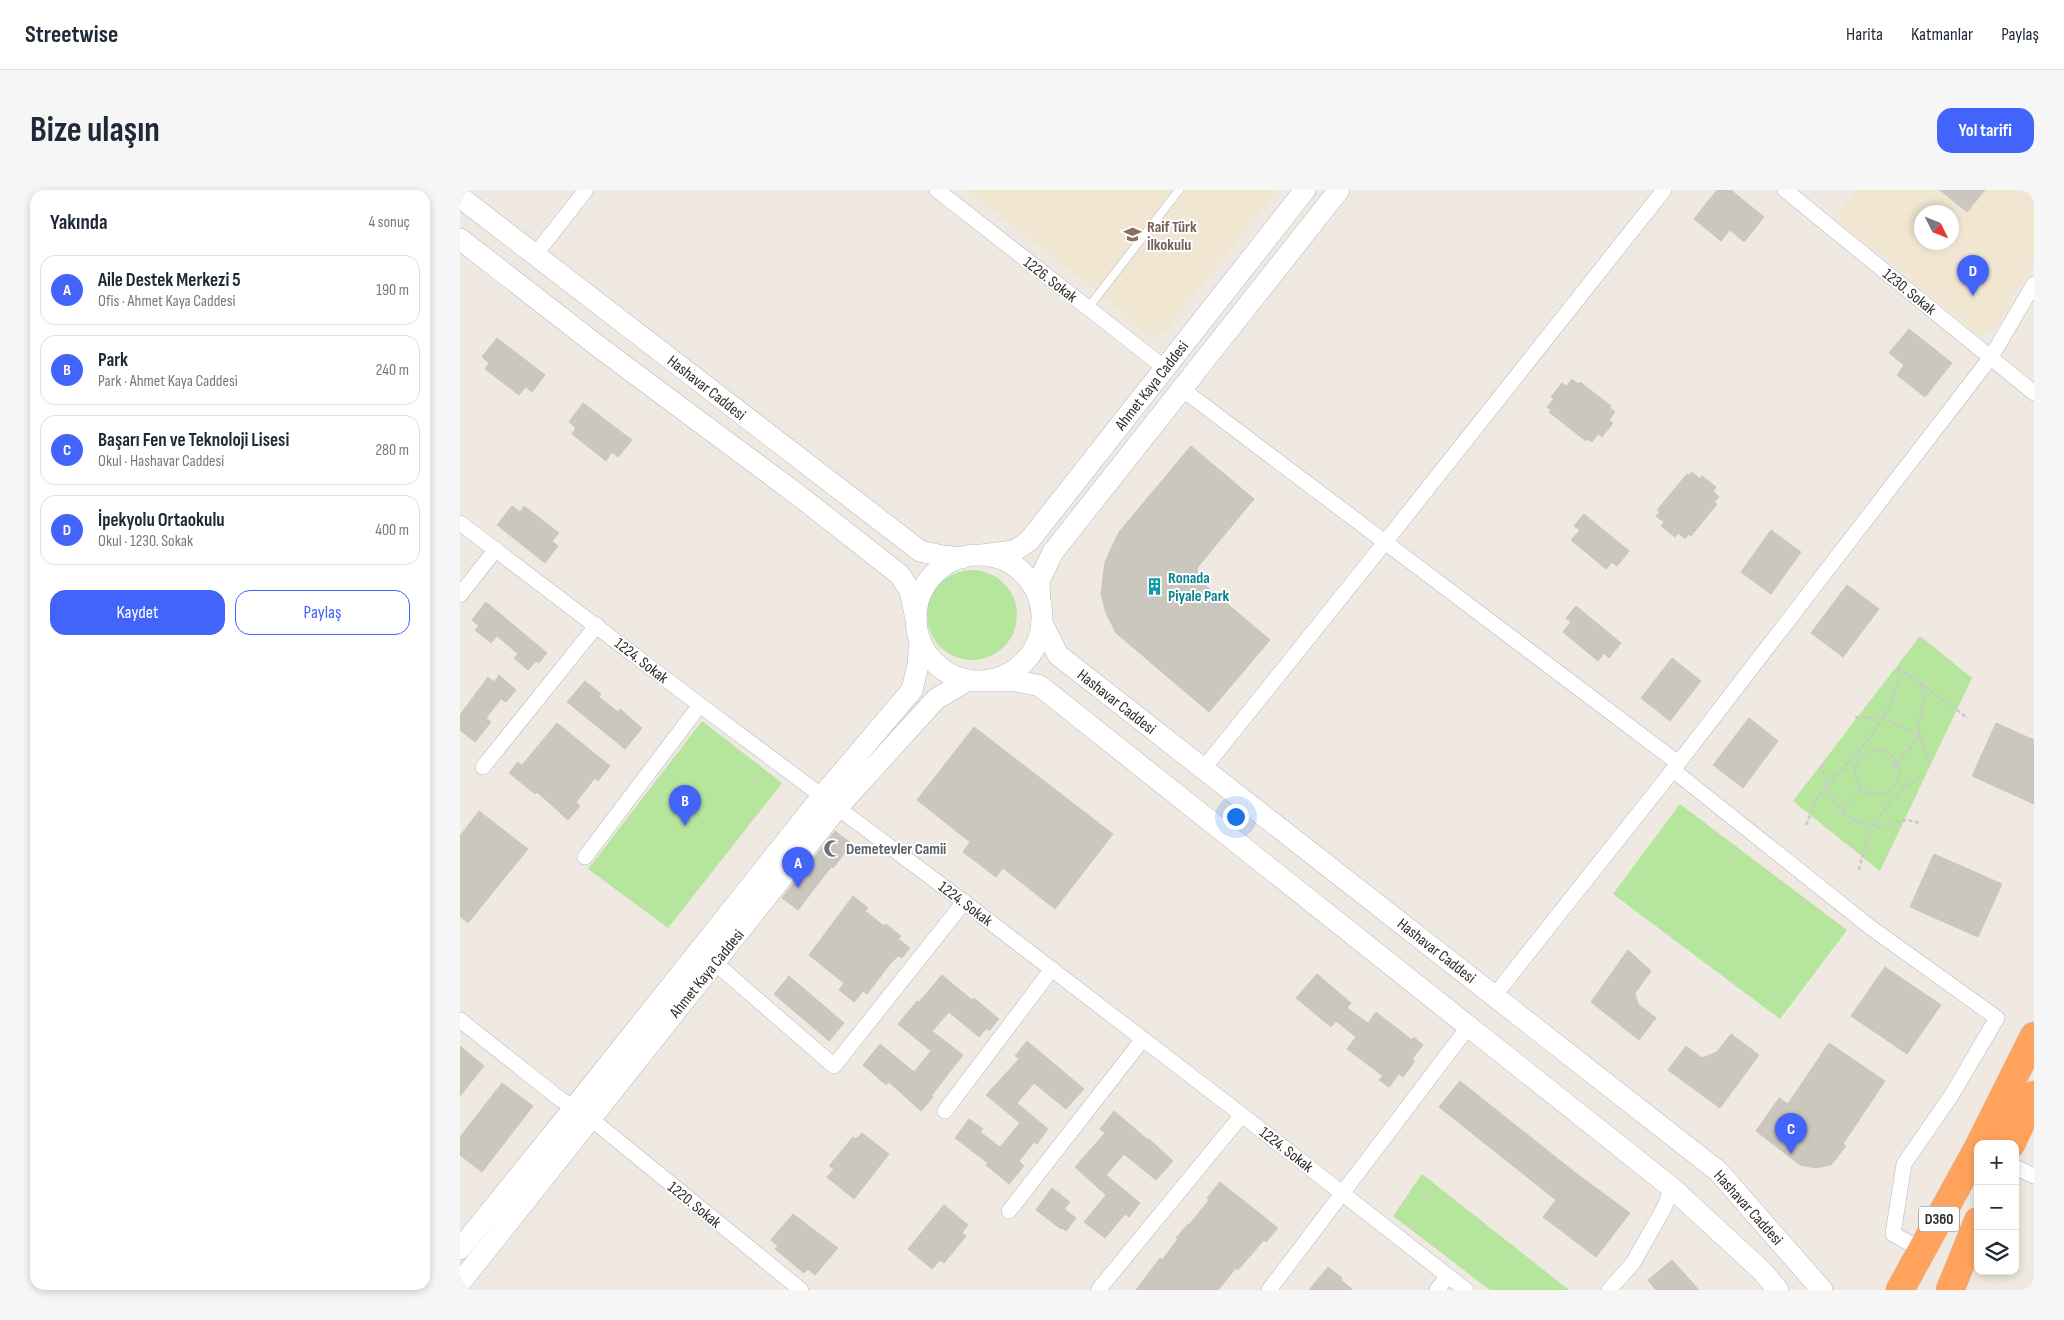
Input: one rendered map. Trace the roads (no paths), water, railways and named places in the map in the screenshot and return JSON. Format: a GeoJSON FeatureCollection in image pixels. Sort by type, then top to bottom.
{"type":"FeatureCollection","features":[{"type":"Feature","properties":{"kind":"highway"},"geometry":{"type":"LineString","coordinates":[[1982,1140],[2034,1036]]}},
{"type":"Feature","properties":{"kind":"highway"},"geometry":{"type":"LineString","coordinates":[[2012,1140],[2034,1095]]}},
{"type":"Feature","properties":{"kind":"highway","name":"D360"},"geometry":{"type":"LineString","coordinates":[[1900,1290],[1974,1155]]}},
{"type":"Feature","properties":{"kind":"highway","name":"D360"},"geometry":{"type":"LineString","coordinates":[[1950,1290],[1974,1230]]}},
{"type":"Feature","properties":{"kind":"main road","name":"Ahmet Kaya Caddesi"},"geometry":{"type":"LineString","coordinates":[[972,557],[1014,551],[1029,541],[1305,190]]}},
{"type":"Feature","properties":{"kind":"main road"},"geometry":{"type":"LineString","coordinates":[[989,681],[1009,674],[1026,660],[1037,643],[1041,613],[1039,581],[1053,552],[1339,190]]}},
{"type":"Feature","properties":{"kind":"main road","name":"Hashavar Caddesi"},"geometry":{"type":"LineString","coordinates":[[460,197],[920,551],[942,556],[972,557]]}},
{"type":"Feature","properties":{"kind":"main road","name":"Hashavar Caddesi"},"geometry":{"type":"LineString","coordinates":[[460,239],[599,347],[802,498],[900,575],[910,592],[916,619]]}},
{"type":"Feature","properties":{"kind":"main road"},"geometry":{"type":"LineString","coordinates":[[1041,613],[1032,585],[1019,570],[1002,559],[972,557],[944,566],[929,580],[919,598],[916,619],[920,641],[930,659],[947,673],[968,680],[1017,681],[1040,686],[1672,1188],[1762,1271],[1778,1290]]}},
{"type":"Feature","properties":{"kind":"main road","name":"Hashavar Caddesi"},"geometry":{"type":"LineString","coordinates":[[1041,613],[1058,655],[1718,1172],[1822,1290]]}},
{"type":"Feature","properties":{"kind":"main road","name":"Ahmet Kaya Caddesi"},"geometry":{"type":"LineString","coordinates":[[460,1282],[582,1113],[831,801],[912,690],[918,665],[920,641]]}},
{"type":"Feature","properties":{"kind":"main road","name":"Ahmet Kaya Caddesi"},"geometry":{"type":"LineString","coordinates":[[831,801],[936,699],[968,680]]}},
{"type":"Feature","properties":{"kind":"main road","name":"Ahmet Kaya Caddesi"},"geometry":{"type":"LineString","coordinates":[[460,1249],[582,1113]]}},
{"type":"Feature","properties":{"kind":"street"},"geometry":{"type":"LineString","coordinates":[[535,255],[586,190]]}},
{"type":"Feature","properties":{"kind":"street","name":"1226. Sokak"},"geometry":{"type":"LineString","coordinates":[[937,190],[1165,368]]}},
{"type":"Feature","properties":{"kind":"street"},"geometry":{"type":"LineString","coordinates":[[1204,768],[1664,190]]}},
{"type":"Feature","properties":{"kind":"street","name":"1230. Sokak"},"geometry":{"type":"LineString","coordinates":[[1785,190],[2034,393]]}},
{"type":"Feature","properties":{"kind":"street"},"geometry":{"type":"LineString","coordinates":[[1494,996],[1675,766],[1991,357],[2034,284]]}},
{"type":"Feature","properties":{"kind":"street"},"geometry":{"type":"LineString","coordinates":[[1182,389],[1386,541],[1675,766],[1870,927],[1997,1018],[1951,1096],[1904,1164],[1893,1234],[1922,1250]]}},
{"type":"Feature","properties":{"kind":"street","name":"1224. Sokak"},"geometry":{"type":"LineString","coordinates":[[460,523],[1052,969],[1466,1290]]}},
{"type":"Feature","properties":{"kind":"street"},"geometry":{"type":"LineString","coordinates":[[460,595],[496,549]]}},
{"type":"Feature","properties":{"kind":"street"},"geometry":{"type":"LineString","coordinates":[[483,767],[597,626]]}},
{"type":"Feature","properties":{"kind":"street"},"geometry":{"type":"LineString","coordinates":[[585,857],[700,705]]}},
{"type":"Feature","properties":{"kind":"street"},"geometry":{"type":"LineString","coordinates":[[707,956],[834,1066],[964,902]]}},
{"type":"Feature","properties":{"kind":"street"},"geometry":{"type":"LineString","coordinates":[[945,1110],[1052,969]]}},
{"type":"Feature","properties":{"kind":"street","name":"1220. Sokak"},"geometry":{"type":"LineString","coordinates":[[460,1020],[560,1099],[582,1113],[801,1290]]}},
{"type":"Feature","properties":{"kind":"street"},"geometry":{"type":"LineString","coordinates":[[1269,1290],[1469,1026]]}},
{"type":"Feature","properties":{"kind":"street"},"geometry":{"type":"LineString","coordinates":[[1009,1211],[1143,1039]]}},
{"type":"Feature","properties":{"kind":"street"},"geometry":{"type":"LineString","coordinates":[[1099,1289],[1242,1115]]}},
{"type":"Feature","properties":{"kind":"street"},"geometry":{"type":"LineString","coordinates":[[2019,1169],[2034,1176]]}},
{"type":"Feature","properties":{"kind":"street"},"geometry":{"type":"LineString","coordinates":[[1609,1290],[1633,1263],[1664,1208],[1672,1188]]}},
{"type":"Feature","properties":{"kind":"street"},"geometry":{"type":"LineString","coordinates":[[1438,1290],[1448,1276]]}},
{"type":"Feature","properties":{"kind":"lane"},"geometry":{"type":"LineString","coordinates":[[1088,308],[1179,190]]}},
{"type":"Feature","properties":{"kind":"place","name":"Raif Türk İlkokulu"},"geometry":{"type":"Point","coordinates":[1133,235]}},
{"type":"Feature","properties":{"kind":"place","name":"İpekyolu Ortaokulu"},"geometry":{"type":"Point","coordinates":[1973,296]}},
{"type":"Feature","properties":{"kind":"place","name":"Ronada Piyale Park"},"geometry":{"type":"Point","coordinates":[1154,586]}},
{"type":"Feature","properties":{"kind":"place","name":"Park"},"geometry":{"type":"Point","coordinates":[685,826]}},
{"type":"Feature","properties":{"kind":"place","name":"Demetevler Camii"},"geometry":{"type":"Point","coordinates":[832,848]}},
{"type":"Feature","properties":{"kind":"place","name":"Aile Destek Merkezi 5"},"geometry":{"type":"Point","coordinates":[798,888]}},
{"type":"Feature","properties":{"kind":"place","name":"Başarı Fen ve Teknoloji Lisesi"},"geometry":{"type":"Point","coordinates":[1791,1154]}}]}
